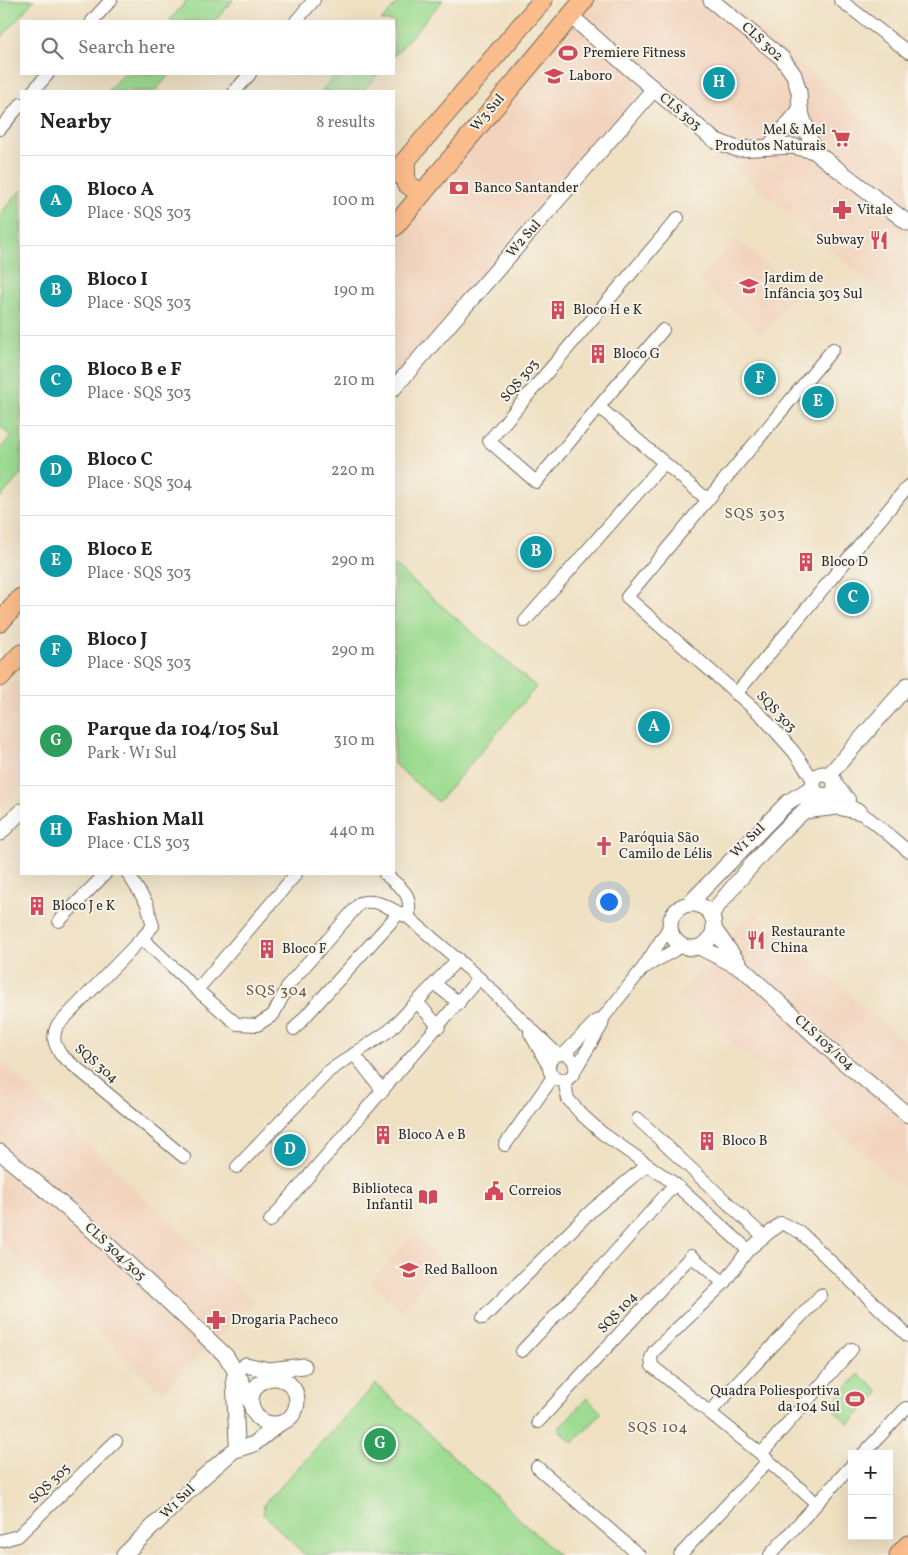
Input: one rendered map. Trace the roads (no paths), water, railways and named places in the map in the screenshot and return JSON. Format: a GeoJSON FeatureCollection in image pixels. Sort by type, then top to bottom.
{"type":"FeatureCollection","features":[{"type":"Feature","properties":{"kind":"main road"},"geometry":{"type":"LineString","coordinates":[[421,194],[406,183],[399,168],[543,0]]}},
{"type":"Feature","properties":{"kind":"main road","name":"W3 Sul"},"geometry":{"type":"LineString","coordinates":[[395,226],[584,0]]}},
{"type":"Feature","properties":{"kind":"main road"},"geometry":{"type":"LineString","coordinates":[[0,622],[20,599]]}},
{"type":"Feature","properties":{"kind":"main road"},"geometry":{"type":"LineString","coordinates":[[0,677],[20,655]]}},
{"type":"Feature","properties":{"kind":"main road"},"geometry":{"type":"LineString","coordinates":[[899,1555],[908,1544]]}},
{"type":"Feature","properties":{"kind":"street"},"geometry":{"type":"LineString","coordinates":[[93,20],[111,0]]}},
{"type":"Feature","properties":{"kind":"street"},"geometry":{"type":"LineString","coordinates":[[297,20],[314,0]]}},
{"type":"Feature","properties":{"kind":"street","name":"CLS 302"},"geometry":{"type":"LineString","coordinates":[[711,0],[728,5],[782,58],[794,75],[799,92],[800,110],[814,151]]}},
{"type":"Feature","properties":{"kind":"street"},"geometry":{"type":"LineString","coordinates":[[840,0],[908,52]]}},
{"type":"Feature","properties":{"kind":"street","name":"CLS 303"},"geometry":{"type":"LineString","coordinates":[[570,15],[714,140],[736,150],[792,146],[814,151]]}},
{"type":"Feature","properties":{"kind":"street"},"geometry":{"type":"LineString","coordinates":[[33,90],[47,75]]}},
{"type":"Feature","properties":{"kind":"street"},"geometry":{"type":"LineString","coordinates":[[236,90],[249,75]]}},
{"type":"Feature","properties":{"kind":"street","name":"W2 Sul"},"geometry":{"type":"LineString","coordinates":[[395,387],[654,89]]}},
{"type":"Feature","properties":{"kind":"street"},"geometry":{"type":"LineString","coordinates":[[0,129],[20,105]]}},
{"type":"Feature","properties":{"kind":"street"},"geometry":{"type":"LineString","coordinates":[[769,147],[800,110]]}},
{"type":"Feature","properties":{"kind":"street"},"geometry":{"type":"LineString","coordinates":[[814,151],[908,223]]}},
{"type":"Feature","properties":{"kind":"street","name":"SQS 303"},"geometry":{"type":"LineString","coordinates":[[663,330],[536,482],[489,441],[678,218]]}},
{"type":"Feature","properties":{"kind":"street","name":"SQS 303"},"geometry":{"type":"LineString","coordinates":[[825,784],[762,716],[627,597],[833,349]]}},
{"type":"Feature","properties":{"kind":"street"},"geometry":{"type":"LineString","coordinates":[[598,407],[708,500]]}},
{"type":"Feature","properties":{"kind":"street"},"geometry":{"type":"LineString","coordinates":[[526,621],[664,462]]}},
{"type":"Feature","properties":{"kind":"street","name":"SQS 303"},"geometry":{"type":"LineString","coordinates":[[736,694],[908,486]]}},
{"type":"Feature","properties":{"kind":"street","name":"W1 Sul"},"geometry":{"type":"LineString","coordinates":[[711,914],[744,874],[802,812],[908,684]]}},
{"type":"Feature","properties":{"kind":"street","name":"W1 Sul"},"geometry":{"type":"LineString","coordinates":[[690,903],[788,802],[825,784],[908,697]]}},
{"type":"Feature","properties":{"kind":"street"},"geometry":{"type":"LineString","coordinates":[[825,784],[908,850]]}},
{"type":"Feature","properties":{"kind":"street"},"geometry":{"type":"LineString","coordinates":[[802,812],[838,808],[860,812]]}},
{"type":"Feature","properties":{"kind":"street"},"geometry":{"type":"LineString","coordinates":[[0,833],[20,812]]}},
{"type":"Feature","properties":{"kind":"street"},"geometry":{"type":"LineString","coordinates":[[59,921],[104,875]]}},
{"type":"Feature","properties":{"kind":"street","name":"SQS 304"},"geometry":{"type":"LineString","coordinates":[[129,875],[147,904],[153,926],[57,1026],[53,1035],[55,1046],[61,1055],[184,1156]]}},
{"type":"Feature","properties":{"kind":"street"},"geometry":{"type":"LineString","coordinates":[[197,990],[295,875]]}},
{"type":"Feature","properties":{"kind":"street"},"geometry":{"type":"LineString","coordinates":[[294,1029],[404,915],[410,900],[406,892],[386,875]]}},
{"type":"Feature","properties":{"kind":"street"},"geometry":{"type":"LineString","coordinates":[[142,938],[197,990],[237,1024],[257,1025],[273,1015],[289,984],[360,903],[370,901],[381,903],[404,915],[458,959],[524,1022],[561,1054],[573,1059],[575,1070]]}},
{"type":"Feature","properties":{"kind":"street"},"geometry":{"type":"LineString","coordinates":[[555,1074],[550,1062],[596,1021],[603,1018],[643,968],[670,926],[675,911],[690,903],[698,904],[711,914],[714,930],[711,937],[699,947],[682,946],[643,968]]}},
{"type":"Feature","properties":{"kind":"street"},"geometry":{"type":"LineString","coordinates":[[670,926],[671,934],[682,946]]}},
{"type":"Feature","properties":{"kind":"street","name":"CLS 103/104"},"geometry":{"type":"LineString","coordinates":[[714,930],[742,968],[841,1060],[908,1115]]}},
{"type":"Feature","properties":{"kind":"street","name":"CLS 103/104"},"geometry":{"type":"LineString","coordinates":[[699,947],[742,968]]}},
{"type":"Feature","properties":{"kind":"street"},"geometry":{"type":"LineString","coordinates":[[237,1167],[329,1071],[390,1030],[458,959]]}},
{"type":"Feature","properties":{"kind":"street"},"geometry":{"type":"LineString","coordinates":[[270,1221],[439,1027],[479,978]]}},
{"type":"Feature","properties":{"kind":"street"},"geometry":{"type":"LineString","coordinates":[[435,984],[459,1003]]}},
{"type":"Feature","properties":{"kind":"street"},"geometry":{"type":"LineString","coordinates":[[417,1002],[439,1027]]}},
{"type":"Feature","properties":{"kind":"street"},"geometry":{"type":"LineString","coordinates":[[555,1074],[573,1075],[602,1025],[603,1018]]}},
{"type":"Feature","properties":{"kind":"street"},"geometry":{"type":"LineString","coordinates":[[524,1022],[568,1099],[582,1114],[602,1133],[675,1184],[748,1250]]}},
{"type":"Feature","properties":{"kind":"street"},"geometry":{"type":"LineString","coordinates":[[354,1054],[383,1091]]}},
{"type":"Feature","properties":{"kind":"street"},"geometry":{"type":"LineString","coordinates":[[505,1145],[555,1074]]}},
{"type":"Feature","properties":{"kind":"street"},"geometry":{"type":"LineString","coordinates":[[638,1119],[763,1236]]}},
{"type":"Feature","properties":{"kind":"street","name":"CLS 304/305"},"geometry":{"type":"LineString","coordinates":[[0,1152],[89,1227],[235,1362],[273,1377]]}},
{"type":"Feature","properties":{"kind":"street"},"geometry":{"type":"LineString","coordinates":[[483,1318],[592,1210],[647,1165]]}},
{"type":"Feature","properties":{"kind":"street"},"geometry":{"type":"LineString","coordinates":[[522,1352],[609,1259],[675,1184]]}},
{"type":"Feature","properties":{"kind":"street"},"geometry":{"type":"LineString","coordinates":[[816,1503],[710,1412],[652,1366],[651,1358],[654,1351],[724,1283],[748,1250],[763,1236],[781,1224],[800,1232],[908,1336]]}},
{"type":"Feature","properties":{"kind":"street","name":"SQS 104"},"geometry":{"type":"LineString","coordinates":[[538,1422],[691,1256],[724,1283]]}},
{"type":"Feature","properties":{"kind":"street"},"geometry":{"type":"LineString","coordinates":[[710,1412],[821,1295]]}},
{"type":"Feature","properties":{"kind":"street"},"geometry":{"type":"LineString","coordinates":[[680,1555],[765,1458],[852,1349]]}},
{"type":"Feature","properties":{"kind":"street"},"geometry":{"type":"LineString","coordinates":[[235,1447],[237,1398],[235,1362],[269,1370],[304,1366]]}},
{"type":"Feature","properties":{"kind":"street","name":"CLS 304/305"},"geometry":{"type":"LineString","coordinates":[[235,1362],[252,1407]]}},
{"type":"Feature","properties":{"kind":"street"},"geometry":{"type":"LineString","coordinates":[[273,1377],[288,1382],[297,1394],[297,1406],[291,1418],[279,1424],[268,1424],[259,1419],[252,1407],[252,1391],[261,1381],[273,1377]]}},
{"type":"Feature","properties":{"kind":"street","name":"W1 Sul"},"geometry":{"type":"LineString","coordinates":[[124,1555],[235,1447],[252,1407]]}},
{"type":"Feature","properties":{"kind":"street"},"geometry":{"type":"LineString","coordinates":[[866,1450],[906,1408]]}},
{"type":"Feature","properties":{"kind":"street","name":"W1 Sul"},"geometry":{"type":"LineString","coordinates":[[235,1447],[254,1444],[279,1424]]}},
{"type":"Feature","properties":{"kind":"street","name":"SQS 305"},"geometry":{"type":"LineString","coordinates":[[0,1541],[18,1536],[116,1440]]}},
{"type":"Feature","properties":{"kind":"street"},"geometry":{"type":"LineString","coordinates":[[537,1467],[639,1555]]}},
{"type":"Feature","properties":{"kind":"street"},"geometry":{"type":"LineString","coordinates":[[770,1555],[848,1469]]}},
{"type":"Feature","properties":{"kind":"place","name":"Premiere Fitness"},"geometry":{"type":"Point","coordinates":[568,53]}},
{"type":"Feature","properties":{"kind":"place","name":"Laboro"},"geometry":{"type":"Point","coordinates":[554,76]}},
{"type":"Feature","properties":{"kind":"place","name":"Fashion Mall"},"geometry":{"type":"Point","coordinates":[719,83]}},
{"type":"Feature","properties":{"kind":"place","name":"Mel & Mel Produtos Naturais"},"geometry":{"type":"Point","coordinates":[841,138]}},
{"type":"Feature","properties":{"kind":"place","name":"Banco Santander"},"geometry":{"type":"Point","coordinates":[459,188]}},
{"type":"Feature","properties":{"kind":"place","name":"Vitale"},"geometry":{"type":"Point","coordinates":[842,210]}},
{"type":"Feature","properties":{"kind":"place","name":"Subway"},"geometry":{"type":"Point","coordinates":[879,240]}},
{"type":"Feature","properties":{"kind":"place","name":"Jardim de Infância 303 Sul"},"geometry":{"type":"Point","coordinates":[749,286]}},
{"type":"Feature","properties":{"kind":"place","name":"Bloco H e K"},"geometry":{"type":"Point","coordinates":[558,310]}},
{"type":"Feature","properties":{"kind":"place","name":"Bloco G"},"geometry":{"type":"Point","coordinates":[598,354]}},
{"type":"Feature","properties":{"kind":"place","name":"Bloco J"},"geometry":{"type":"Point","coordinates":[760,379]}},
{"type":"Feature","properties":{"kind":"place","name":"Bloco E"},"geometry":{"type":"Point","coordinates":[818,402]}},
{"type":"Feature","properties":{"kind":"place","name":"Bloco I"},"geometry":{"type":"Point","coordinates":[536,552]}},
{"type":"Feature","properties":{"kind":"place","name":"Bloco D"},"geometry":{"type":"Point","coordinates":[806,562]}},
{"type":"Feature","properties":{"kind":"place","name":"Bloco B e F"},"geometry":{"type":"Point","coordinates":[853,598]}},
{"type":"Feature","properties":{"kind":"place","name":"Bloco A"},"geometry":{"type":"Point","coordinates":[654,727]}},
{"type":"Feature","properties":{"kind":"place","name":"Paróquia São Camilo de Lélis"},"geometry":{"type":"Point","coordinates":[604,846]}},
{"type":"Feature","properties":{"kind":"place","name":"Bloco J e K"},"geometry":{"type":"Point","coordinates":[37,906]}},
{"type":"Feature","properties":{"kind":"place","name":"Restaurante China"},"geometry":{"type":"Point","coordinates":[756,940]}},
{"type":"Feature","properties":{"kind":"place","name":"Bloco F"},"geometry":{"type":"Point","coordinates":[267,949]}},
{"type":"Feature","properties":{"kind":"place","name":"Bloco A e B"},"geometry":{"type":"Point","coordinates":[383,1135]}},
{"type":"Feature","properties":{"kind":"place","name":"Bloco B"},"geometry":{"type":"Point","coordinates":[707,1141]}},
{"type":"Feature","properties":{"kind":"place","name":"Bloco C"},"geometry":{"type":"Point","coordinates":[290,1150]}},
{"type":"Feature","properties":{"kind":"place","name":"Correios"},"geometry":{"type":"Point","coordinates":[494,1191]}},
{"type":"Feature","properties":{"kind":"place","name":"Biblioteca Infantil"},"geometry":{"type":"Point","coordinates":[428,1197]}},
{"type":"Feature","properties":{"kind":"place","name":"Red Balloon"},"geometry":{"type":"Point","coordinates":[409,1270]}},
{"type":"Feature","properties":{"kind":"place","name":"Drogaria Pacheco"},"geometry":{"type":"Point","coordinates":[216,1320]}},
{"type":"Feature","properties":{"kind":"place","name":"Quadra Poliesportiva da 104 Sul"},"geometry":{"type":"Point","coordinates":[855,1399]}},
{"type":"Feature","properties":{"kind":"place","name":"Parque da 104/105 Sul"},"geometry":{"type":"Point","coordinates":[380,1444]}},
{"type":"Feature","properties":{"kind":"district","name":"SQS 303"},"geometry":{"type":"Point","coordinates":[755,514]}},
{"type":"Feature","properties":{"kind":"district","name":"SQS 304"},"geometry":{"type":"Point","coordinates":[277,991]}},
{"type":"Feature","properties":{"kind":"district","name":"SQS 104"},"geometry":{"type":"Point","coordinates":[658,1428]}}]}
